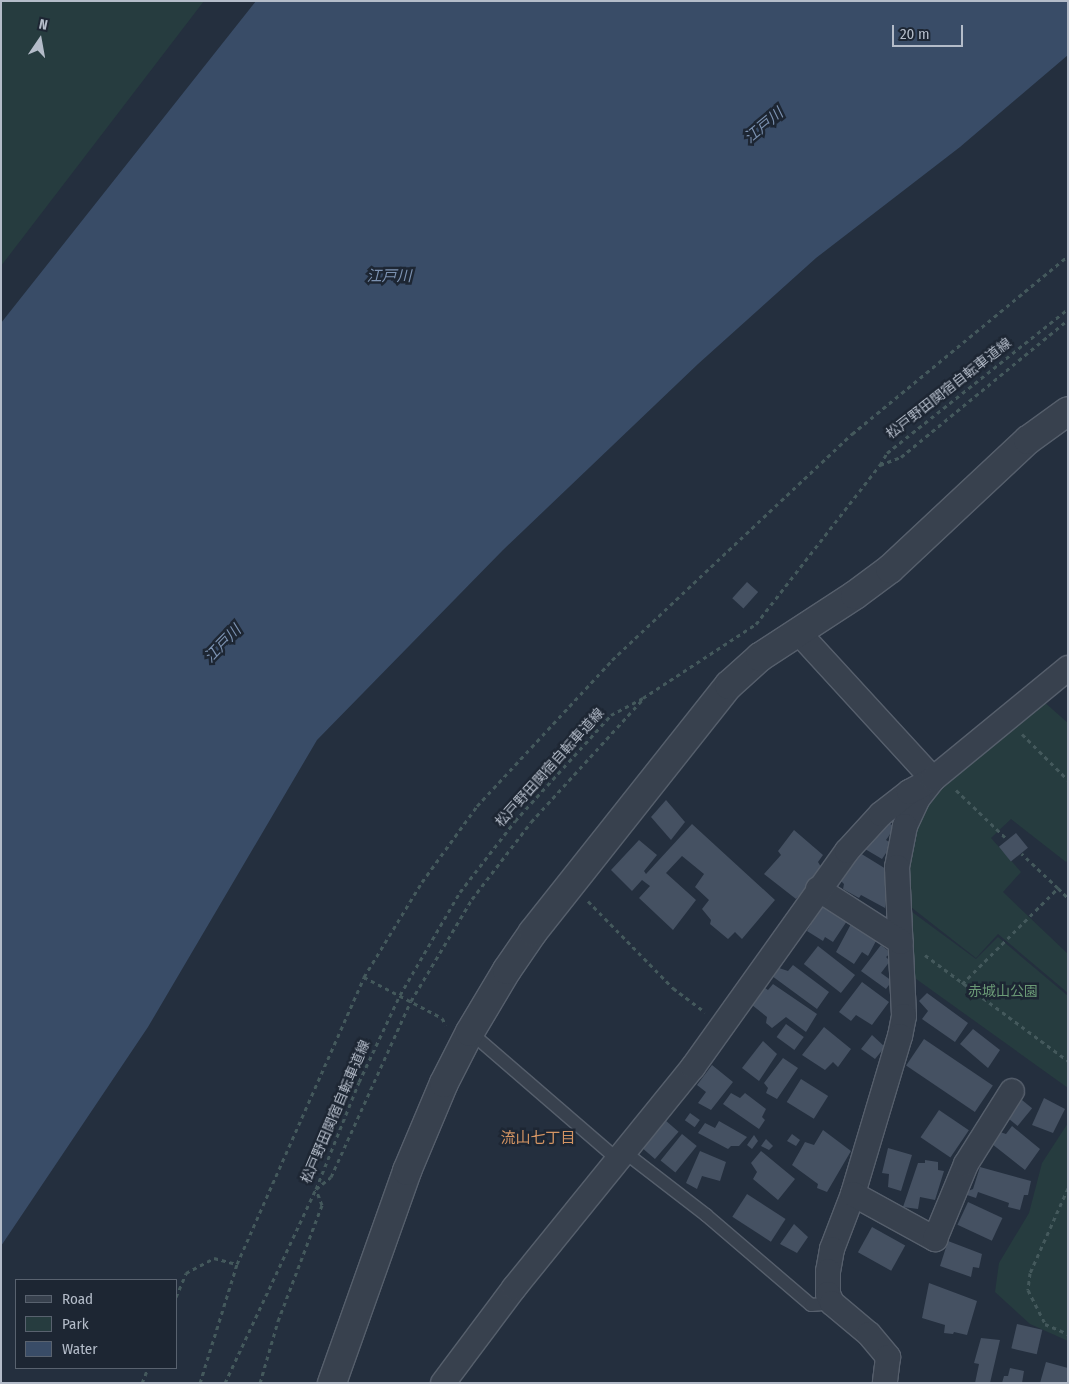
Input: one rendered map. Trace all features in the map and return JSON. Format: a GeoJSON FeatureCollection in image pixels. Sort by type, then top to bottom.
{"type":"FeatureCollection","features":[{"type":"Feature","properties":{"kind":"street"},"geometry":{"type":"LineString","coordinates":[[332,1383],[407,1171],[444,1083],[459,1031],[571,882],[729,685],[760,657],[799,633],[890,568],[1028,440],[1068,411]]}},
{"type":"Feature","properties":{"kind":"street"},"geometry":{"type":"LineString","coordinates":[[799,633],[933,779]]}},
{"type":"Feature","properties":{"kind":"street"},"geometry":{"type":"LineString","coordinates":[[443,1383],[514,1288],[723,1026],[818,889],[847,851],[880,814],[909,792],[933,779],[1068,668]]}},
{"type":"Feature","properties":{"kind":"street"},"geometry":{"type":"LineString","coordinates":[[885,1383],[888,1357],[869,1334],[832,1303],[828,1294],[828,1271],[832,1249],[853,1194],[904,1016],[901,939],[897,898],[898,859],[905,826],[911,812],[918,798],[933,779]]}},
{"type":"Feature","properties":{"kind":"street"},"geometry":{"type":"LineString","coordinates":[[818,889],[901,939]]}},
{"type":"Feature","properties":{"kind":"street"},"geometry":{"type":"LineString","coordinates":[[853,1194],[935,1240],[966,1164],[1012,1091]]}},
{"type":"Feature","properties":{"kind":"lane"},"geometry":{"type":"LineString","coordinates":[[459,1031],[620,1155],[706,1215],[811,1305],[832,1303]]}},
{"type":"Feature","properties":{"kind":"path"},"geometry":{"type":"LineString","coordinates":[[200,1383],[237,1264],[364,977],[422,882],[477,806],[612,660],[852,434],[1068,256]]}},
{"type":"Feature","properties":{"kind":"path","name":"松戸野田関宿自転車道線"},"geometry":{"type":"LineString","coordinates":[[225,1383],[316,1189],[359,1082],[400,995],[460,892],[515,821],[611,715],[643,698],[756,624],[880,465],[887,453],[1068,309]]}},
{"type":"Feature","properties":{"kind":"path"},"geometry":{"type":"LineString","coordinates":[[880,465],[901,458],[1068,320]]}},
{"type":"Feature","properties":{"kind":"path"},"geometry":{"type":"LineString","coordinates":[[260,1383],[278,1321],[322,1205],[316,1189],[331,1177],[411,1001],[472,899],[531,822],[643,698]]}},
{"type":"Feature","properties":{"kind":"path"},"geometry":{"type":"LineString","coordinates":[[1007,718],[1068,780]]}},
{"type":"Feature","properties":{"kind":"path"},"geometry":{"type":"LineString","coordinates":[[933,779],[950,784],[1007,839]]}},
{"type":"Feature","properties":{"kind":"path"},"geometry":{"type":"LineString","coordinates":[[1022,854],[1068,898]]}},
{"type":"Feature","properties":{"kind":"path"},"geometry":{"type":"LineString","coordinates":[[571,882],[673,988],[723,1026]]}},
{"type":"Feature","properties":{"kind":"path"},"geometry":{"type":"LineString","coordinates":[[962,984],[1058,888]]}},
{"type":"Feature","properties":{"kind":"path"},"geometry":{"type":"LineString","coordinates":[[901,939],[1068,1061]]}},
{"type":"Feature","properties":{"kind":"path"},"geometry":{"type":"LineString","coordinates":[[364,977],[442,1018],[459,1031]]}},
{"type":"Feature","properties":{"kind":"path"},"geometry":{"type":"LineString","coordinates":[[1068,1188],[1030,1273],[1028,1290],[1045,1324],[1068,1334]]}},
{"type":"Feature","properties":{"kind":"path"},"geometry":{"type":"LineString","coordinates":[[178,1292],[186,1273],[214,1258],[237,1264]]}},
{"type":"Feature","properties":{"kind":"path"},"geometry":{"type":"LineString","coordinates":[[142,1383],[148,1369]]}},
{"type":"Feature","properties":{"kind":"green space"},"geometry":{"type":"Polygon","coordinates":[[[1,1],[204,1],[1,266],[1,1]]]}},
{"type":"Feature","properties":{"kind":"green space"},"geometry":{"type":"Polygon","coordinates":[[[1043,701],[1068,723],[1068,860],[1066,862],[1011,819],[991,838],[1021,872],[1003,892],[1068,954],[1068,993],[998,934],[976,958],[907,904],[910,831],[931,793],[1043,701]]]}},
{"type":"Feature","properties":{"kind":"green space","name":"赤城山公園"},"geometry":{"type":"Polygon","coordinates":[[[908,909],[976,959],[998,937],[1068,996],[1068,1088],[912,976],[908,909]]]}},
{"type":"Feature","properties":{"kind":"green space"},"geometry":{"type":"Polygon","coordinates":[[[1068,1123],[1068,1341],[1030,1324],[995,1292],[999,1263],[1029,1213],[1042,1163],[1068,1123]]]}},
{"type":"Feature","properties":{"kind":"water","name":"江戸川"},"geometry":{"type":"Polygon","coordinates":[[[256,1],[1068,1],[1068,55],[960,147],[816,258],[698,364],[503,550],[317,740],[148,1027],[1,1246],[1,323],[256,1]]]}},
{"type":"Feature","properties":{"kind":"building"},"geometry":{"type":"Polygon","coordinates":[[[747,582],[758,592],[743,608],[732,598],[747,582]]]}},
{"type":"Feature","properties":{"kind":"building"},"geometry":{"type":"Polygon","coordinates":[[[666,800],[685,822],[671,840],[651,817],[666,800]]]}},
{"type":"Feature","properties":{"kind":"building"},"geometry":{"type":"Polygon","coordinates":[[[887,822],[895,827],[886,840],[892,844],[882,859],[865,849],[887,822]]]}},
{"type":"Feature","properties":{"kind":"building"},"geometry":{"type":"Polygon","coordinates":[[[692,824],[775,900],[742,939],[735,932],[728,939],[710,924],[711,920],[702,909],[709,900],[695,887],[704,874],[682,856],[666,873],[696,900],[673,930],[639,898],[650,886],[642,880],[632,891],[611,870],[639,840],[657,855],[644,871],[646,874],[692,824]]]}},
{"type":"Feature","properties":{"kind":"building"},"geometry":{"type":"Polygon","coordinates":[[[794,830],[823,855],[818,862],[823,870],[796,899],[764,874],[781,855],[778,851],[794,830]]]}},
{"type":"Feature","properties":{"kind":"building"},"geometry":{"type":"Polygon","coordinates":[[[1016,833],[1028,848],[1011,862],[999,847],[1016,833]]]}},
{"type":"Feature","properties":{"kind":"building"},"geometry":{"type":"Polygon","coordinates":[[[860,853],[886,869],[885,908],[861,895],[859,898],[843,889],[844,884],[841,881],[860,853]]]}},
{"type":"Feature","properties":{"kind":"building"},"geometry":{"type":"Polygon","coordinates":[[[823,904],[847,921],[833,942],[825,937],[823,941],[807,931],[823,904]]]}},
{"type":"Feature","properties":{"kind":"building"},"geometry":{"type":"Polygon","coordinates":[[[851,924],[876,941],[868,956],[862,952],[854,964],[836,952],[851,924]]]}},
{"type":"Feature","properties":{"kind":"building"},"geometry":{"type":"Polygon","coordinates":[[[881,945],[891,953],[886,957],[890,961],[881,973],[892,981],[886,989],[861,971],[881,945]]]}},
{"type":"Feature","properties":{"kind":"building"},"geometry":{"type":"Polygon","coordinates":[[[818,946],[855,975],[841,993],[804,964],[818,946]]]}},
{"type":"Feature","properties":{"kind":"building"},"geometry":{"type":"Polygon","coordinates":[[[793,965],[829,992],[817,1009],[772,976],[779,968],[788,971],[793,965]]]}},
{"type":"Feature","properties":{"kind":"building"},"geometry":{"type":"Polygon","coordinates":[[[862,982],[889,1002],[872,1025],[856,1015],[851,1021],[839,1012],[862,982]]]}},
{"type":"Feature","properties":{"kind":"building"},"geometry":{"type":"Polygon","coordinates":[[[773,984],[817,1014],[806,1032],[786,1017],[772,1028],[766,1023],[767,1017],[752,1005],[765,988],[768,990],[773,984]]]}},
{"type":"Feature","properties":{"kind":"building"},"geometry":{"type":"Polygon","coordinates":[[[927,993],[968,1023],[955,1042],[922,1019],[928,1011],[919,1001],[927,993]]]}},
{"type":"Feature","properties":{"kind":"building"},"geometry":{"type":"Polygon","coordinates":[[[786,1024],[804,1037],[794,1050],[777,1037],[786,1024]]]}},
{"type":"Feature","properties":{"kind":"building"},"geometry":{"type":"Polygon","coordinates":[[[824,1027],[851,1049],[838,1067],[833,1062],[825,1070],[802,1055],[824,1027]]]}},
{"type":"Feature","properties":{"kind":"building"},"geometry":{"type":"Polygon","coordinates":[[[973,1029],[1000,1050],[988,1068],[960,1044],[973,1029]]]}},
{"type":"Feature","properties":{"kind":"building"},"geometry":{"type":"Polygon","coordinates":[[[872,1035],[885,1047],[875,1059],[861,1049],[872,1035]]]}},
{"type":"Feature","properties":{"kind":"building"},"geometry":{"type":"Polygon","coordinates":[[[924,1039],[993,1085],[975,1112],[906,1066],[924,1039]]]}},
{"type":"Feature","properties":{"kind":"building"},"geometry":{"type":"Polygon","coordinates":[[[763,1041],[777,1054],[759,1081],[742,1068],[763,1041]]]}},
{"type":"Feature","properties":{"kind":"building"},"geometry":{"type":"Polygon","coordinates":[[[783,1058],[798,1068],[777,1099],[766,1093],[768,1088],[764,1083],[783,1058]]]}},
{"type":"Feature","properties":{"kind":"building"},"geometry":{"type":"Polygon","coordinates":[[[712,1065],[733,1082],[711,1110],[698,1103],[706,1092],[697,1085],[712,1065]]]}},
{"type":"Feature","properties":{"kind":"building"},"geometry":{"type":"Polygon","coordinates":[[[801,1079],[828,1096],[814,1119],[787,1102],[801,1079]]]}},
{"type":"Feature","properties":{"kind":"building"},"geometry":{"type":"Polygon","coordinates":[[[731,1093],[740,1098],[745,1093],[766,1109],[762,1117],[765,1120],[759,1129],[723,1104],[731,1093]]]}},
{"type":"Feature","properties":{"kind":"building"},"geometry":{"type":"Polygon","coordinates":[[[1044,1098],[1065,1109],[1053,1133],[1032,1125],[1044,1098]]]}},
{"type":"Feature","properties":{"kind":"building"},"geometry":{"type":"Polygon","coordinates":[[[1022,1100],[1032,1108],[1018,1126],[1008,1118],[1022,1100]]]}},
{"type":"Feature","properties":{"kind":"building"},"geometry":{"type":"Polygon","coordinates":[[[939,1110],[969,1130],[950,1157],[921,1137],[939,1110]]]}},
{"type":"Feature","properties":{"kind":"building"},"geometry":{"type":"Polygon","coordinates":[[[690,1113],[700,1120],[695,1127],[685,1120],[690,1113]]]}},
{"type":"Feature","properties":{"kind":"building"},"geometry":{"type":"Polygon","coordinates":[[[665,1120],[679,1132],[655,1159],[641,1147],[665,1120]]]}},
{"type":"Feature","properties":{"kind":"building"},"geometry":{"type":"Polygon","coordinates":[[[719,1121],[747,1137],[739,1146],[731,1146],[728,1149],[698,1133],[705,1123],[715,1128],[719,1121]]]}},
{"type":"Feature","properties":{"kind":"building"},"geometry":{"type":"Polygon","coordinates":[[[1012,1126],[1040,1149],[1025,1170],[992,1144],[1000,1132],[1006,1134],[1012,1126]]]}},
{"type":"Feature","properties":{"kind":"building"},"geometry":{"type":"Polygon","coordinates":[[[823,1130],[851,1151],[827,1192],[817,1188],[818,1184],[792,1165],[805,1142],[814,1145],[823,1130]]]}},
{"type":"Feature","properties":{"kind":"building"},"geometry":{"type":"Polygon","coordinates":[[[682,1134],[697,1146],[675,1172],[661,1160],[682,1134]]]}},
{"type":"Feature","properties":{"kind":"building"},"geometry":{"type":"Polygon","coordinates":[[[792,1134],[800,1140],[796,1146],[787,1141],[792,1134]]]}},
{"type":"Feature","properties":{"kind":"building"},"geometry":{"type":"Polygon","coordinates":[[[754,1135],[758,1141],[752,1149],[747,1145],[754,1135]]]}},
{"type":"Feature","properties":{"kind":"building"},"geometry":{"type":"Polygon","coordinates":[[[766,1139],[773,1146],[769,1150],[761,1146],[766,1139]]]}},
{"type":"Feature","properties":{"kind":"building"},"geometry":{"type":"Polygon","coordinates":[[[888,1148],[912,1155],[901,1191],[888,1187],[889,1174],[882,1173],[888,1148]]]}},
{"type":"Feature","properties":{"kind":"building"},"geometry":{"type":"Polygon","coordinates":[[[700,1151],[726,1162],[720,1181],[702,1176],[697,1189],[686,1183],[700,1151]]]}},
{"type":"Feature","properties":{"kind":"building"},"geometry":{"type":"Polygon","coordinates":[[[761,1151],[795,1179],[778,1200],[753,1179],[757,1172],[751,1163],[761,1151]]]}},
{"type":"Feature","properties":{"kind":"building"},"geometry":{"type":"Polygon","coordinates":[[[925,1160],[938,1162],[938,1170],[944,1171],[935,1200],[920,1197],[918,1209],[903,1207],[918,1163],[925,1163],[925,1160]]]}},
{"type":"Feature","properties":{"kind":"building"},"geometry":{"type":"Polygon","coordinates":[[[980,1167],[1031,1181],[1028,1195],[1024,1195],[1020,1210],[1008,1207],[1009,1203],[978,1192],[976,1198],[967,1195],[968,1191],[973,1189],[980,1167]]]}},
{"type":"Feature","properties":{"kind":"building"},"geometry":{"type":"Polygon","coordinates":[[[747,1194],[786,1219],[771,1242],[732,1217],[747,1194]]]}},
{"type":"Feature","properties":{"kind":"building"},"geometry":{"type":"Polygon","coordinates":[[[968,1202],[1002,1218],[992,1241],[957,1225],[968,1202]]]}},
{"type":"Feature","properties":{"kind":"building"},"geometry":{"type":"Polygon","coordinates":[[[794,1224],[808,1237],[797,1253],[780,1244],[794,1224]]]}},
{"type":"Feature","properties":{"kind":"building"},"geometry":{"type":"Polygon","coordinates":[[[872,1227],[905,1245],[891,1271],[858,1252],[872,1227]]]}},
{"type":"Feature","properties":{"kind":"building"},"geometry":{"type":"Polygon","coordinates":[[[948,1241],[982,1254],[979,1268],[973,1267],[971,1277],[940,1266],[948,1241]]]}},
{"type":"Feature","properties":{"kind":"building"},"geometry":{"type":"Polygon","coordinates":[[[929,1283],[977,1301],[967,1335],[954,1332],[953,1334],[944,1333],[945,1325],[922,1318],[929,1283]]]}},
{"type":"Feature","properties":{"kind":"building"},"geometry":{"type":"Polygon","coordinates":[[[1017,1324],[1042,1330],[1037,1354],[1011,1348],[1017,1324]]]}},
{"type":"Feature","properties":{"kind":"building"},"geometry":{"type":"Polygon","coordinates":[[[981,1338],[1000,1340],[990,1383],[975,1383],[979,1364],[974,1363],[981,1338]]]}},
{"type":"Feature","properties":{"kind":"building"},"geometry":{"type":"Polygon","coordinates":[[[1046,1362],[1068,1368],[1068,1383],[1040,1383],[1046,1362]]]}},
{"type":"Feature","properties":{"kind":"building"},"geometry":{"type":"Polygon","coordinates":[[[1010,1368],[1024,1371],[1022,1383],[1002,1383],[1004,1376],[1008,1376],[1010,1368]]]}},
{"type":"Feature","properties":{"kind":"district","name":"流山七丁目"},"geometry":{"type":"Point","coordinates":[538,1139]}}]}
